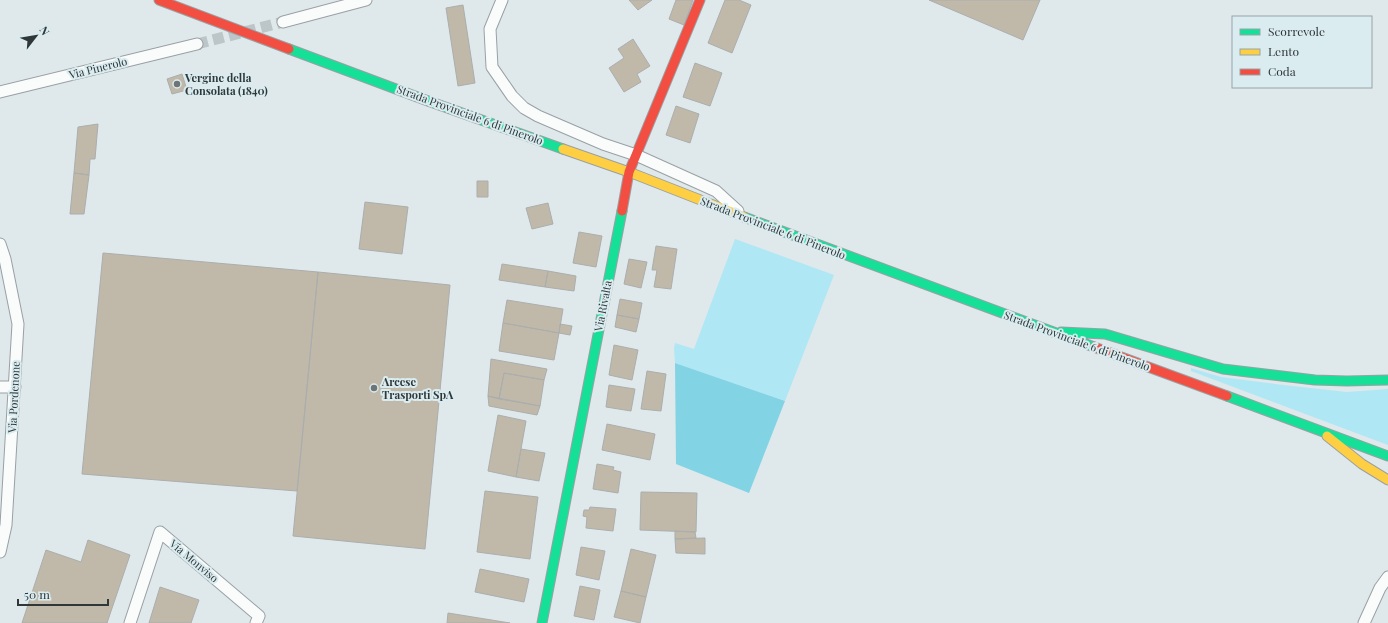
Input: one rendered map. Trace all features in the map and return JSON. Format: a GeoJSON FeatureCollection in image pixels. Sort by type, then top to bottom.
{"type":"FeatureCollection","features":[{"type":"Feature","properties":{"kind":"main road","name":"Strada Provinciale 6 di Pinerolo"},"geometry":{"type":"LineString","coordinates":[[159,0],[428,101],[629,172],[744,217],[1388,456]]}},
{"type":"Feature","properties":{"kind":"main road","name":"Via Rivalta"},"geometry":{"type":"LineString","coordinates":[[542,623],[629,172],[700,0]]}},
{"type":"Feature","properties":{"kind":"main road"},"geometry":{"type":"LineString","coordinates":[[1049,331],[1105,334],[1223,369],[1315,380],[1388,380]]}},
{"type":"Feature","properties":{"kind":"main road"},"geometry":{"type":"LineString","coordinates":[[1323,432],[1362,464],[1388,480]]}},
{"type":"Feature","properties":{"kind":"street"},"geometry":{"type":"LineString","coordinates":[[283,22],[366,0]]}},
{"type":"Feature","properties":{"kind":"street"},"geometry":{"type":"LineString","coordinates":[[502,0],[490,29],[492,67],[512,96],[524,108],[538,116],[603,144],[636,155],[716,191],[744,217]]}},
{"type":"Feature","properties":{"kind":"street","name":"Via Pinerolo"},"geometry":{"type":"LineString","coordinates":[[0,92],[196,44]]}},
{"type":"Feature","properties":{"kind":"street"},"geometry":{"type":"LineString","coordinates":[[603,144],[629,172]]}},
{"type":"Feature","properties":{"kind":"street","name":"Via Pordenone"},"geometry":{"type":"LineString","coordinates":[[0,244],[2,259],[18,324],[6,525],[0,552]]}},
{"type":"Feature","properties":{"kind":"street"},"geometry":{"type":"LineString","coordinates":[[0,386],[15,387]]}},
{"type":"Feature","properties":{"kind":"street","name":"Via Monviso"},"geometry":{"type":"LineString","coordinates":[[130,623],[160,532],[259,616],[256,623]]}},
{"type":"Feature","properties":{"kind":"street"},"geometry":{"type":"LineString","coordinates":[[1364,623],[1380,588],[1388,577]]}},
{"type":"Feature","properties":{"kind":"shaded area"},"geometry":{"type":"Polygon","coordinates":[[[735,239],[834,275],[785,401],[675,363],[675,343],[694,349],[735,239]]]}},
{"type":"Feature","properties":{"kind":"shaded area"},"geometry":{"type":"Polygon","coordinates":[[[675,363],[785,401],[749,493],[676,464],[675,363]]]}},
{"type":"Feature","properties":{"kind":"shaded area"},"geometry":{"type":"Polygon","coordinates":[[[1191,368],[1221,377],[1347,392],[1388,389],[1388,445],[1191,371],[1191,368]]]}},
{"type":"Feature","properties":{"kind":"building"},"geometry":{"type":"Polygon","coordinates":[[[629,0],[652,0],[638,10],[629,0]]]}},
{"type":"Feature","properties":{"kind":"building"},"geometry":{"type":"Polygon","coordinates":[[[676,0],[693,0],[684,25],[669,19],[676,0]]]}},
{"type":"Feature","properties":{"kind":"building"},"geometry":{"type":"Polygon","coordinates":[[[725,0],[739,0],[751,5],[732,53],[708,43],[725,0]]]}},
{"type":"Feature","properties":{"kind":"building"},"geometry":{"type":"Polygon","coordinates":[[[929,0],[1040,0],[1023,40],[929,0]]]}},
{"type":"Feature","properties":{"kind":"building"},"geometry":{"type":"Polygon","coordinates":[[[463,5],[475,83],[458,86],[446,8],[463,5]]]}},
{"type":"Feature","properties":{"kind":"building"},"geometry":{"type":"Polygon","coordinates":[[[633,39],[650,66],[637,74],[641,82],[624,92],[609,68],[624,58],[618,49],[633,39]]]}},
{"type":"Feature","properties":{"kind":"building"},"geometry":{"type":"Polygon","coordinates":[[[695,63],[722,73],[710,106],[683,97],[695,63]]]}},
{"type":"Feature","properties":{"kind":"building","name":"Vergine della Consolata (1840)"},"geometry":{"type":"Polygon","coordinates":[[[182,74],[187,90],[172,94],[167,79],[182,74]]]}},
{"type":"Feature","properties":{"kind":"building"},"geometry":{"type":"Polygon","coordinates":[[[676,106],[699,114],[690,143],[666,135],[676,106]]]}},
{"type":"Feature","properties":{"kind":"building"},"geometry":{"type":"Polygon","coordinates":[[[98,124],[95,159],[90,159],[89,175],[74,173],[78,127],[98,124]]]}},
{"type":"Feature","properties":{"kind":"building"},"geometry":{"type":"Polygon","coordinates":[[[74,173],[89,175],[84,214],[70,214],[74,173]]]}},
{"type":"Feature","properties":{"kind":"building"},"geometry":{"type":"Polygon","coordinates":[[[477,181],[488,181],[488,197],[477,197],[477,181]]]}},
{"type":"Feature","properties":{"kind":"building"},"geometry":{"type":"Polygon","coordinates":[[[365,202],[408,207],[402,254],[359,249],[365,202]]]}},
{"type":"Feature","properties":{"kind":"building"},"geometry":{"type":"Polygon","coordinates":[[[548,203],[553,224],[532,229],[526,208],[548,203]]]}},
{"type":"Feature","properties":{"kind":"building"},"geometry":{"type":"Polygon","coordinates":[[[579,232],[602,236],[596,267],[573,263],[579,232]]]}},
{"type":"Feature","properties":{"kind":"building"},"geometry":{"type":"Polygon","coordinates":[[[656,246],[677,249],[671,289],[654,287],[657,270],[652,270],[656,246]]]}},
{"type":"Feature","properties":{"kind":"building"},"geometry":{"type":"Polygon","coordinates":[[[103,253],[318,272],[297,491],[82,474],[103,253]]]}},
{"type":"Feature","properties":{"kind":"building"},"geometry":{"type":"Polygon","coordinates":[[[629,259],[647,262],[641,288],[624,284],[629,259]]]}},
{"type":"Feature","properties":{"kind":"building"},"geometry":{"type":"Polygon","coordinates":[[[502,264],[548,271],[545,287],[499,280],[502,264]]]}},
{"type":"Feature","properties":{"kind":"building"},"geometry":{"type":"Polygon","coordinates":[[[548,271],[576,276],[574,291],[545,287],[548,271]]]}},
{"type":"Feature","properties":{"kind":"building","name":"Arcese Trasporti SpA"},"geometry":{"type":"Polygon","coordinates":[[[318,272],[450,285],[425,549],[293,536],[318,272]]]}},
{"type":"Feature","properties":{"kind":"building"},"geometry":{"type":"Polygon","coordinates":[[[620,299],[642,303],[639,319],[617,315],[620,299]]]}},
{"type":"Feature","properties":{"kind":"building"},"geometry":{"type":"Polygon","coordinates":[[[507,300],[563,309],[559,333],[503,323],[507,300]]]}},
{"type":"Feature","properties":{"kind":"building"},"geometry":{"type":"Polygon","coordinates":[[[617,315],[639,319],[636,332],[615,327],[617,315]]]}},
{"type":"Feature","properties":{"kind":"building"},"geometry":{"type":"Polygon","coordinates":[[[503,323],[559,333],[554,360],[499,351],[503,323]]]}},
{"type":"Feature","properties":{"kind":"building"},"geometry":{"type":"Polygon","coordinates":[[[560,324],[572,326],[570,335],[559,333],[560,324]]]}},
{"type":"Feature","properties":{"kind":"building"},"geometry":{"type":"Polygon","coordinates":[[[614,345],[638,350],[632,380],[609,375],[614,345]]]}},
{"type":"Feature","properties":{"kind":"building"},"geometry":{"type":"Polygon","coordinates":[[[491,359],[547,369],[544,380],[504,373],[499,399],[488,396],[491,359]]]}},
{"type":"Feature","properties":{"kind":"building"},"geometry":{"type":"Polygon","coordinates":[[[647,371],[666,374],[661,411],[641,409],[647,371]]]}},
{"type":"Feature","properties":{"kind":"building"},"geometry":{"type":"Polygon","coordinates":[[[504,373],[544,380],[540,406],[499,399],[504,373]]]}},
{"type":"Feature","properties":{"kind":"building"},"geometry":{"type":"Polygon","coordinates":[[[609,385],[635,389],[631,411],[606,407],[609,385]]]}},
{"type":"Feature","properties":{"kind":"building"},"geometry":{"type":"Polygon","coordinates":[[[488,396],[540,406],[537,415],[489,406],[488,396]]]}},
{"type":"Feature","properties":{"kind":"building"},"geometry":{"type":"Polygon","coordinates":[[[498,415],[526,421],[516,477],[488,471],[498,415]]]}},
{"type":"Feature","properties":{"kind":"building"},"geometry":{"type":"Polygon","coordinates":[[[607,424],[655,434],[650,460],[602,450],[607,424]]]}},
{"type":"Feature","properties":{"kind":"building"},"geometry":{"type":"Polygon","coordinates":[[[521,449],[545,453],[539,481],[516,477],[521,449]]]}},
{"type":"Feature","properties":{"kind":"building"},"geometry":{"type":"Polygon","coordinates":[[[597,464],[614,467],[613,470],[621,472],[618,493],[593,489],[597,464]]]}},
{"type":"Feature","properties":{"kind":"building"},"geometry":{"type":"Polygon","coordinates":[[[485,491],[538,497],[530,559],[477,552],[485,491]]]}},
{"type":"Feature","properties":{"kind":"building"},"geometry":{"type":"Polygon","coordinates":[[[641,492],[697,493],[696,532],[640,530],[641,492]]]}},
{"type":"Feature","properties":{"kind":"building"},"geometry":{"type":"Polygon","coordinates":[[[590,507],[616,509],[613,531],[586,528],[587,517],[583,516],[584,510],[589,510],[590,507]]]}},
{"type":"Feature","properties":{"kind":"building"},"geometry":{"type":"Polygon","coordinates":[[[675,531],[695,532],[696,538],[675,539],[675,531]]]}},
{"type":"Feature","properties":{"kind":"building"},"geometry":{"type":"Polygon","coordinates":[[[705,538],[705,554],[676,553],[675,539],[705,538]]]}},
{"type":"Feature","properties":{"kind":"building"},"geometry":{"type":"Polygon","coordinates":[[[88,540],[130,555],[107,623],[22,623],[46,550],[81,562],[88,540]]]}},
{"type":"Feature","properties":{"kind":"building"},"geometry":{"type":"Polygon","coordinates":[[[581,547],[605,551],[599,580],[576,575],[581,547]]]}},
{"type":"Feature","properties":{"kind":"building"},"geometry":{"type":"Polygon","coordinates":[[[631,549],[656,555],[646,597],[621,591],[631,549]]]}},
{"type":"Feature","properties":{"kind":"building"},"geometry":{"type":"Polygon","coordinates":[[[480,569],[529,579],[524,602],[475,592],[480,569]]]}},
{"type":"Feature","properties":{"kind":"building"},"geometry":{"type":"Polygon","coordinates":[[[580,586],[600,590],[594,620],[574,616],[580,586]]]}},
{"type":"Feature","properties":{"kind":"building"},"geometry":{"type":"Polygon","coordinates":[[[160,587],[199,600],[191,623],[149,623],[160,587]]]}},
{"type":"Feature","properties":{"kind":"building"},"geometry":{"type":"Polygon","coordinates":[[[621,591],[646,597],[640,623],[614,617],[621,591]]]}},
{"type":"Feature","properties":{"kind":"building"},"geometry":{"type":"Polygon","coordinates":[[[448,613],[510,623],[447,623],[448,613]]]}},
{"type":"Feature","properties":{"kind":"tunnel"},"geometry":{"type":"LineString","coordinates":[[197,44],[283,22]]}},
{"type":"Feature","properties":{"kind":"traffic: fast"},"geometry":{"type":"LineString","coordinates":[[289,49],[563,149]]}},
{"type":"Feature","properties":{"kind":"traffic: fast"},"geometry":{"type":"LineString","coordinates":[[542,623],[622,211]]}},
{"type":"Feature","properties":{"kind":"traffic: fast"},"geometry":{"type":"LineString","coordinates":[[744,217],[1094,347]]}},
{"type":"Feature","properties":{"kind":"traffic: fast"},"geometry":{"type":"LineString","coordinates":[[1061,332],[1105,334],[1223,369],[1315,380],[1388,380]]}},
{"type":"Feature","properties":{"kind":"traffic: fast"},"geometry":{"type":"LineString","coordinates":[[1227,396],[1388,456]]}},
{"type":"Feature","properties":{"kind":"traffic: slow"},"geometry":{"type":"LineString","coordinates":[[563,149],[629,172],[744,217]]}},
{"type":"Feature","properties":{"kind":"traffic: slow"},"geometry":{"type":"LineString","coordinates":[[1327,436],[1362,464],[1388,480]]}},
{"type":"Feature","properties":{"kind":"traffic: jam"},"geometry":{"type":"LineString","coordinates":[[159,0],[289,49]]}},
{"type":"Feature","properties":{"kind":"traffic: jam"},"geometry":{"type":"LineString","coordinates":[[622,211],[629,172],[700,0]]}},
{"type":"Feature","properties":{"kind":"traffic: jam"},"geometry":{"type":"LineString","coordinates":[[1094,347],[1227,396]]}},
{"type":"Feature","properties":{"kind":"place","name":"Vergine della Consolata (1840)"},"geometry":{"type":"Point","coordinates":[177,84]}},
{"type":"Feature","properties":{"kind":"place","name":"Arcese Trasporti SpA"},"geometry":{"type":"Point","coordinates":[374,388]}}]}
